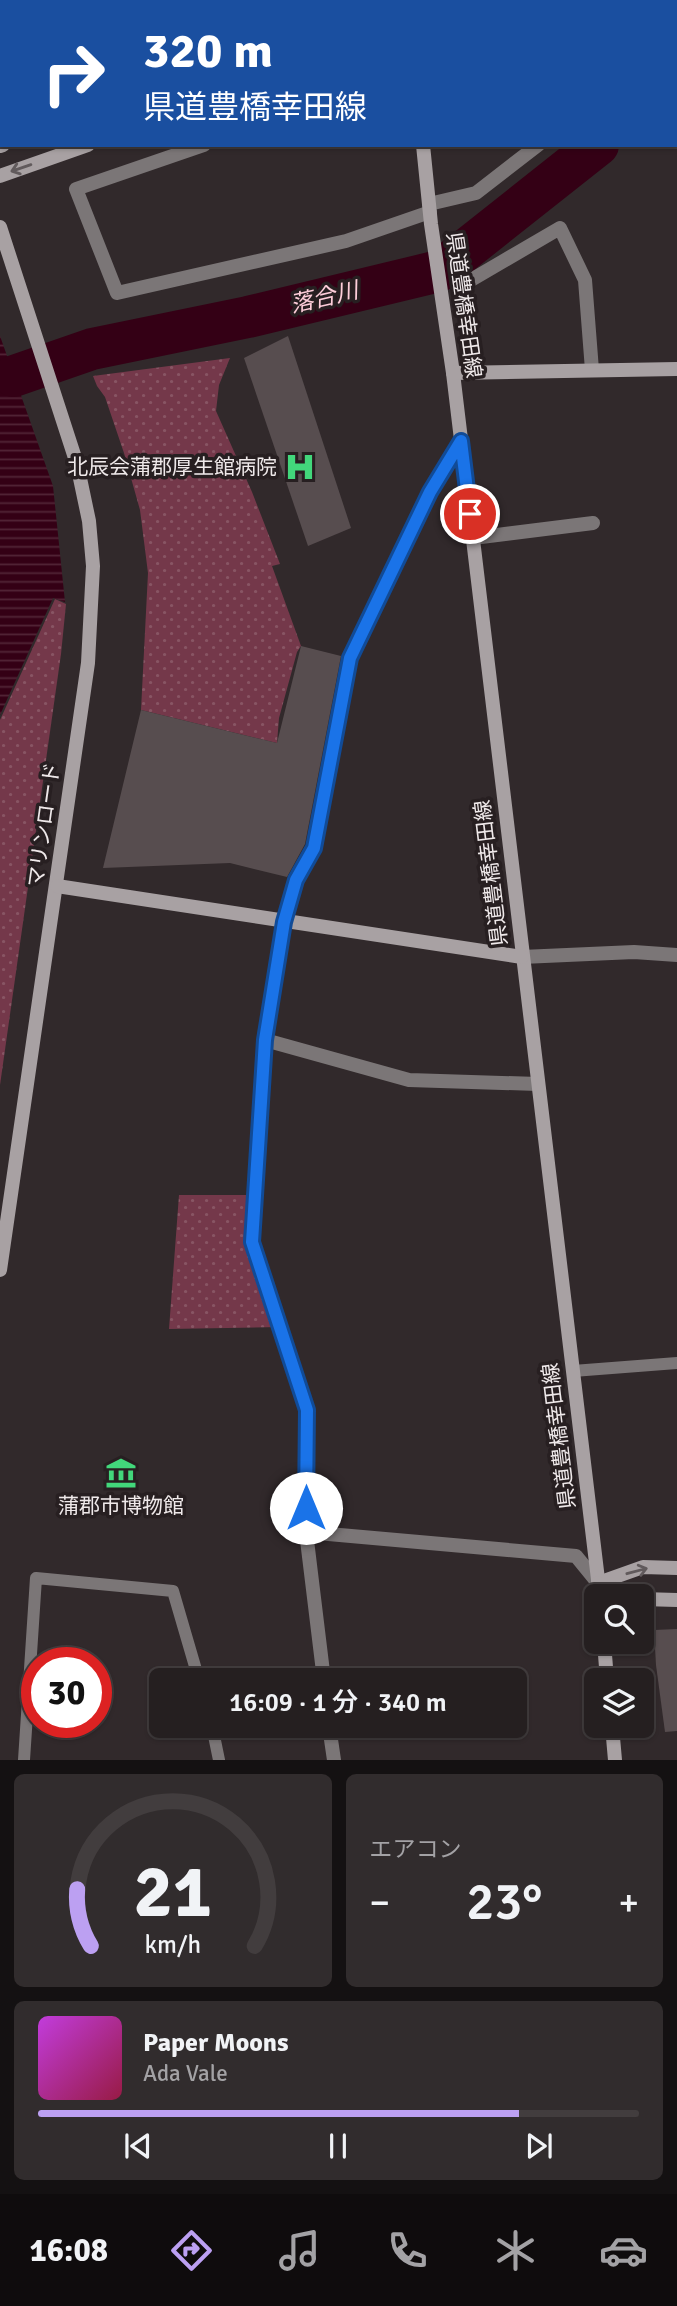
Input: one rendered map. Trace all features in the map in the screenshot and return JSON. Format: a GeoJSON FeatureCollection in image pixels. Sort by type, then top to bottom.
{"type":"FeatureCollection","features":[{"type":"Feature","properties":{"kind":"street"},"geometry":{"type":"LineString","coordinates":[[0,176],[82,147]]}},
{"type":"Feature","properties":{"kind":"street"},"geometry":{"type":"LineString","coordinates":[[198,147],[76,189],[117,293],[346,240],[430,213],[476,193],[535,147]]}},
{"type":"Feature","properties":{"kind":"street","name":"県道豊橋幸田線"},"geometry":{"type":"LineString","coordinates":[[423,147],[453,373],[598,1584]]}},
{"type":"Feature","properties":{"kind":"street","name":"マリンロード"},"geometry":{"type":"LineString","coordinates":[[0,227],[77,464],[89,521],[93,566],[88,663],[0,1270]]}},
{"type":"Feature","properties":{"kind":"street"},"geometry":{"type":"LineString","coordinates":[[471,280],[560,228],[585,280],[592,370]]}},
{"type":"Feature","properties":{"kind":"street"},"geometry":{"type":"LineString","coordinates":[[453,373],[677,369]]}},
{"type":"Feature","properties":{"kind":"street"},"geometry":{"type":"LineString","coordinates":[[323,1668],[306,1532],[307,1410],[252,1242],[265,1040],[284,922],[296,880],[314,848],[350,658],[430,492],[461,441]]}},
{"type":"Feature","properties":{"kind":"street"},"geometry":{"type":"LineString","coordinates":[[472,538],[593,523]]}},
{"type":"Feature","properties":{"kind":"street"},"geometry":{"type":"LineString","coordinates":[[57,886],[522,957],[634,952],[677,955]]}},
{"type":"Feature","properties":{"kind":"street"},"geometry":{"type":"LineString","coordinates":[[265,1040],[409,1080],[538,1084]]}},
{"type":"Feature","properties":{"kind":"street"},"geometry":{"type":"LineString","coordinates":[[306,1532],[576,1556],[595,1584]]}},
{"type":"Feature","properties":{"kind":"street"},"geometry":{"type":"LineString","coordinates":[[610,1584],[643,1567],[677,1567]]}},
{"type":"Feature","properties":{"kind":"street"},"geometry":{"type":"LineString","coordinates":[[654,1599],[677,1600]]}},
{"type":"Feature","properties":{"kind":"street"},"geometry":{"type":"LineString","coordinates":[[331,1738],[334,1760]]}},
{"type":"Feature","properties":{"kind":"street"},"geometry":{"type":"LineString","coordinates":[[613,1738],[615,1760]]}},
{"type":"Feature","properties":{"kind":"lane"},"geometry":{"type":"LineString","coordinates":[[573,1371],[677,1363]]}},
{"type":"Feature","properties":{"kind":"lane"},"geometry":{"type":"LineString","coordinates":[[24,1760],[36,1578],[173,1591],[195,1668]]}},
{"type":"Feature","properties":{"kind":"lane"},"geometry":{"type":"LineString","coordinates":[[214,1738],[219,1760]]}},
{"type":"Feature","properties":{"kind":"shaded area"},"geometry":{"type":"Polygon","coordinates":[[[0,336],[53,486],[65,602],[53,598],[0,715],[0,336]]]}},
{"type":"Feature","properties":{"kind":"shaded area"},"geometry":{"type":"Polygon","coordinates":[[[230,358],[219,385],[216,411],[280,564],[272,566],[301,646],[279,718],[277,743],[141,710],[148,573],[140,510],[105,397],[93,376],[230,358]]]}},
{"type":"Feature","properties":{"kind":"shaded area"},"geometry":{"type":"Polygon","coordinates":[[[55,599],[66,604],[61,654],[0,1085],[0,720],[55,599]]]}},
{"type":"Feature","properties":{"kind":"shaded area"},"geometry":{"type":"Polygon","coordinates":[[[179,1195],[255,1195],[252,1242],[280,1327],[169,1329],[179,1195]]]}},
{"type":"Feature","properties":{"kind":"building"},"geometry":{"type":"Polygon","coordinates":[[[288,336],[351,528],[308,546],[244,358],[288,336]]]}},
{"type":"Feature","properties":{"kind":"building"},"geometry":{"type":"Polygon","coordinates":[[[301,646],[341,656],[305,844],[287,877],[230,863],[103,868],[141,710],[277,743],[301,646]]]}},
{"type":"Feature","properties":{"kind":"building"},"geometry":{"type":"Polygon","coordinates":[[[677,1629],[677,1731],[665,1732],[654,1630],[677,1629]]]}},
{"type":"Feature","properties":{"kind":"waterway","name":"落合川"},"geometry":{"type":"LineString","coordinates":[[14,376],[92,349],[248,317],[439,271],[595,147]]}},
{"type":"Feature","properties":{"kind":"place","name":"北辰会蒲郡厚生館病院"},"geometry":{"type":"Point","coordinates":[300,467]}},
{"type":"Feature","properties":{"kind":"place","name":"蒲郡市博物館"},"geometry":{"type":"Point","coordinates":[121,1473]}},
{"type":"Feature","properties":{"kind":"route"},"geometry":{"type":"LineString","coordinates":[[306,1508],[307,1410],[252,1242],[265,1040],[284,922],[296,880],[314,848],[350,658],[430,492],[461,441],[470,514]]}}]}
